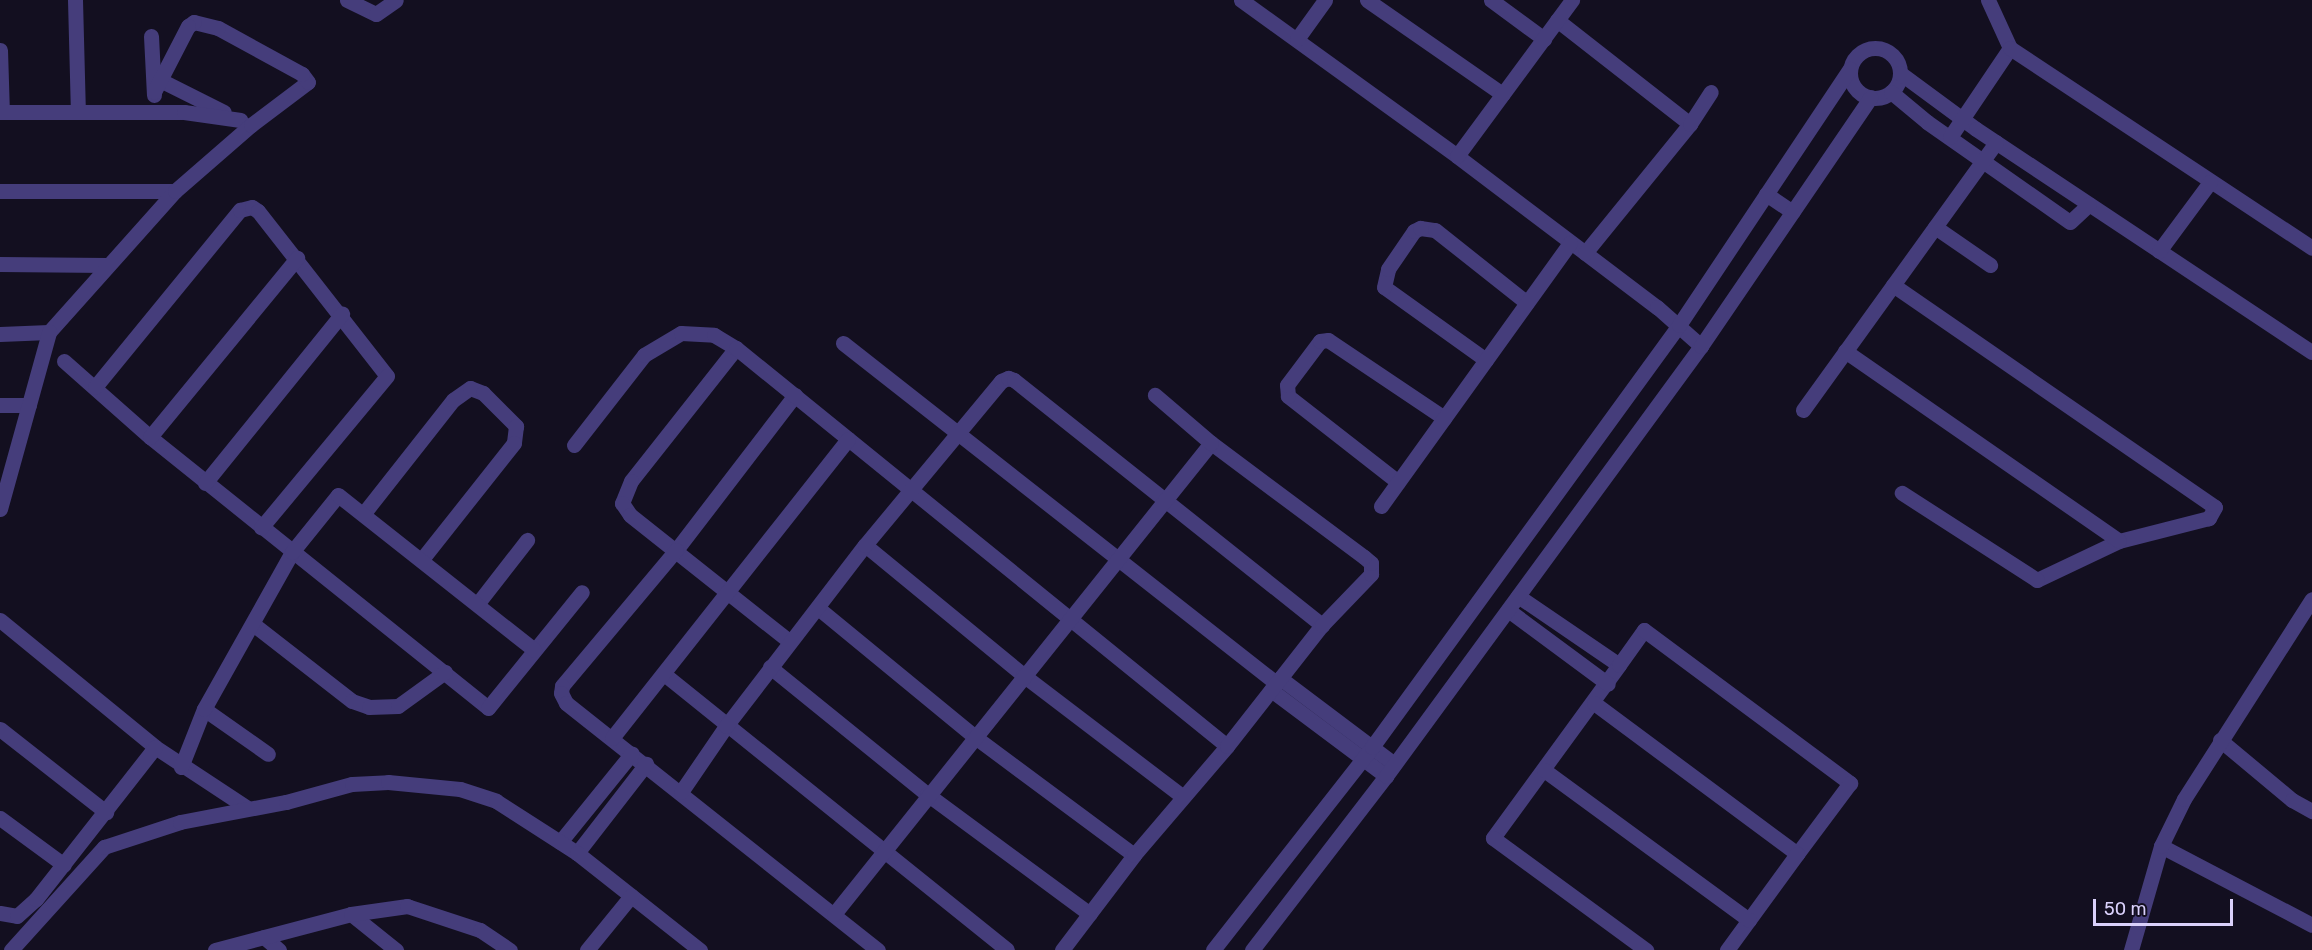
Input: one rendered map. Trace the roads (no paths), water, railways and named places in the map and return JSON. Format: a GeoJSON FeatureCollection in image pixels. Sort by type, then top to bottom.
{"type":"FeatureCollection","features":[{"type":"Feature","properties":{"kind":"street"},"geometry":{"type":"LineString","coordinates":[[75,0],[78,112]]}},
{"type":"Feature","properties":{"kind":"street"},"geometry":{"type":"LineString","coordinates":[[346,0],[376,14],[396,0]]}},
{"type":"Feature","properties":{"kind":"street"},"geometry":{"type":"LineString","coordinates":[[1241,0],[1457,156],[1679,325],[1701,346]]}},
{"type":"Feature","properties":{"kind":"street"},"geometry":{"type":"LineString","coordinates":[[1297,39],[1325,0]]}},
{"type":"Feature","properties":{"kind":"street"},"geometry":{"type":"LineString","coordinates":[[1367,0],[1502,94]]}},
{"type":"Feature","properties":{"kind":"street"},"geometry":{"type":"LineString","coordinates":[[1491,0],[1544,39]]}},
{"type":"Feature","properties":{"kind":"street"},"geometry":{"type":"LineString","coordinates":[[1457,156],[1572,0]]}},
{"type":"Feature","properties":{"kind":"street"},"geometry":{"type":"LineString","coordinates":[[1988,0],[2010,48],[2210,183],[2312,248]]}},
{"type":"Feature","properties":{"kind":"street"},"geometry":{"type":"LineString","coordinates":[[1557,20],[1689,124]]}},
{"type":"Feature","properties":{"kind":"street"},"geometry":{"type":"LineString","coordinates":[[0,509],[5,484],[49,332],[175,191],[245,122],[308,82],[302,74],[218,28],[201,22],[190,23],[158,86]]}},
{"type":"Feature","properties":{"kind":"street"},"geometry":{"type":"LineString","coordinates":[[151,36],[158,86],[154,113]]}},
{"type":"Feature","properties":{"kind":"street"},"geometry":{"type":"LineString","coordinates":[[1950,137],[2010,48]]}},
{"type":"Feature","properties":{"kind":"street"},"geometry":{"type":"LineString","coordinates":[[1214,950],[1367,753],[1679,325],[1862,52],[1882,49],[1898,62],[1900,73],[1891,92],[1871,98],[1701,346],[1390,770],[1252,950]]}},
{"type":"Feature","properties":{"kind":"street"},"geometry":{"type":"LineString","coordinates":[[0,50],[1,112],[206,113],[245,122]]}},
{"type":"Feature","properties":{"kind":"street"},"geometry":{"type":"LineString","coordinates":[[1850,69],[1855,87],[1871,98]]}},
{"type":"Feature","properties":{"kind":"street"},"geometry":{"type":"LineString","coordinates":[[1900,73],[1962,119],[2312,352]]}},
{"type":"Feature","properties":{"kind":"street"},"geometry":{"type":"LineString","coordinates":[[158,86],[245,122]]}},
{"type":"Feature","properties":{"kind":"street"},"geometry":{"type":"LineString","coordinates":[[1585,254],[1689,124],[1711,92]]}},
{"type":"Feature","properties":{"kind":"street"},"geometry":{"type":"LineString","coordinates":[[1891,92],[2070,222],[2089,204]]}},
{"type":"Feature","properties":{"kind":"street"},"geometry":{"type":"LineString","coordinates":[[1803,410],[1996,142]]}},
{"type":"Feature","properties":{"kind":"street"},"geometry":{"type":"LineString","coordinates":[[2159,251],[2210,183]]}},
{"type":"Feature","properties":{"kind":"street"},"geometry":{"type":"LineString","coordinates":[[0,191],[175,191]]}},
{"type":"Feature","properties":{"kind":"street"},"geometry":{"type":"LineString","coordinates":[[1766,194],[1793,212]]}},
{"type":"Feature","properties":{"kind":"street"},"geometry":{"type":"LineString","coordinates":[[95,387],[240,210],[252,207],[258,211],[382,364],[386,381],[261,528]]}},
{"type":"Feature","properties":{"kind":"street"},"geometry":{"type":"LineString","coordinates":[[1935,227],[1990,265]]}},
{"type":"Feature","properties":{"kind":"street"},"geometry":{"type":"LineString","coordinates":[[1486,360],[1384,287],[1388,269],[1407,241],[1420,228],[1435,230],[1527,303]]}},
{"type":"Feature","properties":{"kind":"street"},"geometry":{"type":"LineString","coordinates":[[1381,506],[1570,243]]}},
{"type":"Feature","properties":{"kind":"street"},"geometry":{"type":"LineString","coordinates":[[150,437],[297,258]]}},
{"type":"Feature","properties":{"kind":"street"},"geometry":{"type":"LineString","coordinates":[[0,264],[107,265]]}},
{"type":"Feature","properties":{"kind":"street"},"geometry":{"type":"LineString","coordinates":[[1893,285],[2215,507],[2209,518],[2119,541],[2037,580],[1902,494]]}},
{"type":"Feature","properties":{"kind":"street"},"geometry":{"type":"LineString","coordinates":[[205,483],[342,315]]}},
{"type":"Feature","properties":{"kind":"street"},"geometry":{"type":"LineString","coordinates":[[0,334],[49,332]]}},
{"type":"Feature","properties":{"kind":"street"},"geometry":{"type":"LineString","coordinates":[[574,445],[644,355],[664,340],[698,332],[714,335],[736,348],[795,395],[910,491],[1227,746]]}},
{"type":"Feature","properties":{"kind":"street"},"geometry":{"type":"LineString","coordinates":[[1398,482],[1288,396],[1287,386],[1320,341],[1328,340],[1444,418]]}},
{"type":"Feature","properties":{"kind":"street"},"geometry":{"type":"LineString","coordinates":[[843,343],[1120,558],[1276,684],[1390,770]]}},
{"type":"Feature","properties":{"kind":"street"},"geometry":{"type":"LineString","coordinates":[[736,348],[622,496],[630,515],[790,642]]}},
{"type":"Feature","properties":{"kind":"street"},"geometry":{"type":"LineString","coordinates":[[1845,351],[2119,541]]}},
{"type":"Feature","properties":{"kind":"street"},"geometry":{"type":"LineString","coordinates":[[64,361],[205,483],[488,708],[582,592]]}},
{"type":"Feature","properties":{"kind":"street"},"geometry":{"type":"LineString","coordinates":[[681,792],[770,667],[865,545],[960,434],[1001,381],[1014,380],[1322,625]]}},
{"type":"Feature","properties":{"kind":"street"},"geometry":{"type":"LineString","coordinates":[[364,513],[453,400],[470,388],[483,393],[516,426],[514,442],[422,559]]}},
{"type":"Feature","properties":{"kind":"street"},"geometry":{"type":"LineString","coordinates":[[795,395],[676,550],[562,686],[566,703],[646,764],[878,950]]}},
{"type":"Feature","properties":{"kind":"street"},"geometry":{"type":"LineString","coordinates":[[1062,950],[1134,855],[1227,746],[1322,625],[1371,574],[1371,563],[1211,442],[1155,395]]}},
{"type":"Feature","properties":{"kind":"street"},"geometry":{"type":"LineString","coordinates":[[0,405],[29,405]]}},
{"type":"Feature","properties":{"kind":"street"},"geometry":{"type":"LineString","coordinates":[[612,738],[849,439]]}},
{"type":"Feature","properties":{"kind":"street"},"geometry":{"type":"LineString","coordinates":[[834,914],[1023,675],[1071,621],[1211,442]]}},
{"type":"Feature","properties":{"kind":"street"},"geometry":{"type":"LineString","coordinates":[[182,767],[204,709],[292,552],[338,495],[478,603],[534,650]]}},
{"type":"Feature","properties":{"kind":"street"},"geometry":{"type":"LineString","coordinates":[[478,603],[527,540]]}},
{"type":"Feature","properties":{"kind":"street"},"geometry":{"type":"LineString","coordinates":[[865,545],[1023,675],[1183,797]]}},
{"type":"Feature","properties":{"kind":"street"},"geometry":{"type":"LineString","coordinates":[[1518,596],[1619,665]]}},
{"type":"Feature","properties":{"kind":"street"},"geometry":{"type":"LineString","coordinates":[[2131,950],[2161,846],[2220,740],[2312,599]]}},
{"type":"Feature","properties":{"kind":"street"},"geometry":{"type":"LineString","coordinates":[[818,608],[975,737],[1134,855]]}},
{"type":"Feature","properties":{"kind":"street"},"geometry":{"type":"LineString","coordinates":[[1508,610],[1608,684]]}},
{"type":"Feature","properties":{"kind":"street"},"geometry":{"type":"LineString","coordinates":[[0,620],[155,747],[182,767],[246,807]]}},
{"type":"Feature","properties":{"kind":"street"},"geometry":{"type":"LineString","coordinates":[[253,624],[352,701],[369,707],[398,706],[445,672]]}},
{"type":"Feature","properties":{"kind":"street"},"geometry":{"type":"LineString","coordinates":[[1646,950],[1493,838],[1608,684],[1644,630],[1850,783],[1727,950]]}},
{"type":"Feature","properties":{"kind":"street"},"geometry":{"type":"LineString","coordinates":[[770,667],[927,794],[1090,914]]}},
{"type":"Feature","properties":{"kind":"street"},"geometry":{"type":"LineString","coordinates":[[664,674],[882,852],[1007,950]]}},
{"type":"Feature","properties":{"kind":"street"},"geometry":{"type":"LineString","coordinates":[[1594,703],[1797,854]]}},
{"type":"Feature","properties":{"kind":"street"},"geometry":{"type":"LineString","coordinates":[[204,709],[268,754]]}},
{"type":"Feature","properties":{"kind":"street"},"geometry":{"type":"LineString","coordinates":[[0,729],[106,812]]}},
{"type":"Feature","properties":{"kind":"street"},"geometry":{"type":"LineString","coordinates":[[2220,740],[2292,800],[2312,811]]}},
{"type":"Feature","properties":{"kind":"street"},"geometry":{"type":"LineString","coordinates":[[0,913],[17,916],[24,911],[64,865],[155,747]]}},
{"type":"Feature","properties":{"kind":"street"},"geometry":{"type":"LineString","coordinates":[[560,842],[632,753]]}},
{"type":"Feature","properties":{"kind":"street"},"geometry":{"type":"LineString","coordinates":[[577,853],[646,764]]}},
{"type":"Feature","properties":{"kind":"street"},"geometry":{"type":"LineString","coordinates":[[1544,770],[1749,920]]}},
{"type":"Feature","properties":{"kind":"street"},"geometry":{"type":"LineString","coordinates":[[11,950],[104,847],[180,822],[246,807],[286,802],[352,784],[388,782],[460,789],[496,801],[577,853],[700,950]]}},
{"type":"Feature","properties":{"kind":"street"},"geometry":{"type":"LineString","coordinates":[[0,818],[64,865]]}},
{"type":"Feature","properties":{"kind":"street"},"geometry":{"type":"LineString","coordinates":[[2161,846],[2312,925]]}},
{"type":"Feature","properties":{"kind":"street"},"geometry":{"type":"LineString","coordinates":[[587,950],[631,896]]}},
{"type":"Feature","properties":{"kind":"street"},"geometry":{"type":"LineString","coordinates":[[215,950],[351,914],[407,906],[480,930],[510,950]]}},
{"type":"Feature","properties":{"kind":"street"},"geometry":{"type":"LineString","coordinates":[[351,914],[396,950]]}},
{"type":"Feature","properties":{"kind":"street"},"geometry":{"type":"LineString","coordinates":[[264,937],[279,950]]}}]}
